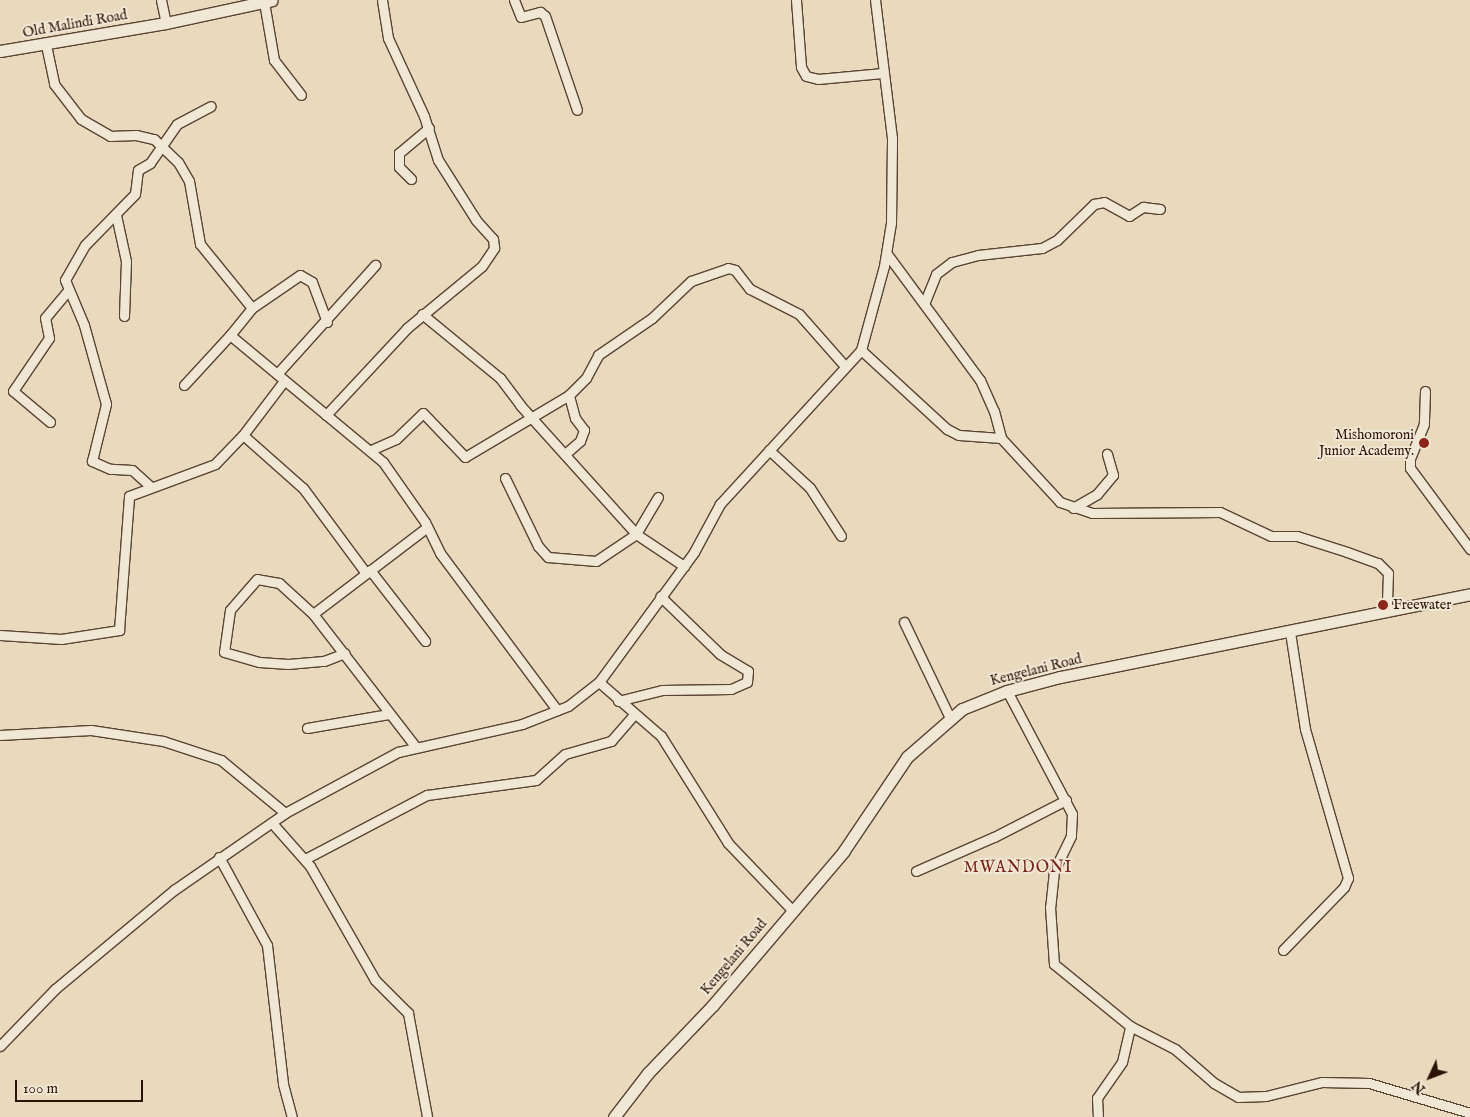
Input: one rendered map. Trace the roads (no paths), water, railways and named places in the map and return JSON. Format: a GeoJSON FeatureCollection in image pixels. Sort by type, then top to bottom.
{"type":"FeatureCollection","features":[{"type":"Feature","properties":{"kind":"main road","name":"Old Malindi Road"},"geometry":{"type":"LineString","coordinates":[[1,48],[46,45],[166,23],[251,2],[268,1]]}},
{"type":"Feature","properties":{"kind":"main road","name":"Kengelani Road"},"geometry":{"type":"LineString","coordinates":[[614,1117],[648,1073],[713,1005],[843,852],[904,761],[950,718],[1007,691],[1470,594]]}},
{"type":"Feature","properties":{"kind":"street"},"geometry":{"type":"LineString","coordinates":[[161,0],[166,23]]}},
{"type":"Feature","properties":{"kind":"street"},"geometry":{"type":"LineString","coordinates":[[326,415],[422,314],[482,266],[494,248],[493,239],[476,220],[440,165],[429,128],[388,38],[382,0]]}},
{"type":"Feature","properties":{"kind":"street"},"geometry":{"type":"LineString","coordinates":[[514,0],[521,17],[540,12],[545,16],[577,110]]}},
{"type":"Feature","properties":{"kind":"street"},"geometry":{"type":"LineString","coordinates":[[796,0],[801,67],[806,76],[818,79],[883,73]]}},
{"type":"Feature","properties":{"kind":"street"},"geometry":{"type":"LineString","coordinates":[[1,1043],[55,988],[219,857],[286,813],[415,746],[499,731],[557,710],[578,700],[599,682],[660,596],[684,566],[720,504],[844,365],[861,350],[887,254],[892,138],[875,0]]}},
{"type":"Feature","properties":{"kind":"street"},"geometry":{"type":"LineString","coordinates":[[268,1],[274,60],[301,95]]}},
{"type":"Feature","properties":{"kind":"street"},"geometry":{"type":"LineString","coordinates":[[46,45],[54,84],[81,119],[110,136],[136,134],[165,146],[189,181],[200,244],[252,308]]}},
{"type":"Feature","properties":{"kind":"street"},"geometry":{"type":"LineString","coordinates":[[151,487],[132,470],[110,469],[92,461],[106,404],[84,325],[67,292],[65,280],[81,250],[135,194],[138,170],[150,163],[165,146],[177,124],[211,106]]}},
{"type":"Feature","properties":{"kind":"street"},"geometry":{"type":"LineString","coordinates":[[411,179],[399,166],[399,153],[429,128]]}},
{"type":"Feature","properties":{"kind":"street"},"geometry":{"type":"LineString","coordinates":[[924,304],[936,274],[952,262],[978,255],[1042,248],[1062,237],[1094,204],[1104,202],[1129,216],[1143,207],[1160,209]]}},
{"type":"Feature","properties":{"kind":"street"},"geometry":{"type":"LineString","coordinates":[[116,215],[126,261],[124,316]]}},
{"type":"Feature","properties":{"kind":"street"},"geometry":{"type":"LineString","coordinates":[[887,254],[983,385],[1001,438],[1046,489],[1073,508],[1142,514],[1220,512],[1272,536],[1297,536],[1378,563],[1386,571],[1387,611]]}},
{"type":"Feature","properties":{"kind":"street"},"geometry":{"type":"LineString","coordinates":[[277,374],[327,322],[375,265]]}},
{"type":"Feature","properties":{"kind":"street"},"geometry":{"type":"LineString","coordinates":[[371,450],[396,439],[422,413],[465,457],[533,420],[569,395],[586,378],[598,355],[652,318],[691,281],[728,268],[735,270],[750,289],[799,314],[844,365]]}},
{"type":"Feature","properties":{"kind":"street"},"geometry":{"type":"LineString","coordinates":[[184,385],[230,336],[252,308],[303,275],[312,282],[327,322]]}},
{"type":"Feature","properties":{"kind":"street"},"geometry":{"type":"LineString","coordinates":[[50,422],[15,396],[13,391],[49,338],[45,318],[67,292]]}},
{"type":"Feature","properties":{"kind":"street"},"geometry":{"type":"LineString","coordinates":[[422,314],[500,378],[533,420],[636,534],[684,566]]}},
{"type":"Feature","properties":{"kind":"street"},"geometry":{"type":"LineString","coordinates":[[230,336],[371,450],[389,469],[427,526],[446,560],[557,710]]}},
{"type":"Feature","properties":{"kind":"street"},"geometry":{"type":"LineString","coordinates":[[861,350],[947,429],[959,435],[1001,438]]}},
{"type":"Feature","properties":{"kind":"street"},"geometry":{"type":"LineString","coordinates":[[0,635],[61,639],[119,630],[127,500],[133,492],[209,468],[243,435],[284,381]]}},
{"type":"Feature","properties":{"kind":"street"},"geometry":{"type":"LineString","coordinates":[[1425,391],[1424,424],[1410,458],[1410,468],[1470,549]]}},
{"type":"Feature","properties":{"kind":"street"},"geometry":{"type":"LineString","coordinates":[[565,454],[580,441],[584,430],[575,418],[569,395]]}},
{"type":"Feature","properties":{"kind":"street"},"geometry":{"type":"LineString","coordinates":[[243,435],[303,488],[424,641]]}},
{"type":"Feature","properties":{"kind":"street"},"geometry":{"type":"LineString","coordinates":[[770,450],[815,494],[841,536]]}},
{"type":"Feature","properties":{"kind":"street"},"geometry":{"type":"LineString","coordinates":[[1073,508],[1097,494],[1113,476],[1107,454]]}},
{"type":"Feature","properties":{"kind":"street"},"geometry":{"type":"LineString","coordinates":[[505,478],[538,546],[548,557],[596,561],[636,534],[658,497]]}},
{"type":"Feature","properties":{"kind":"street"},"geometry":{"type":"LineString","coordinates":[[313,614],[427,526]]}},
{"type":"Feature","properties":{"kind":"street"},"geometry":{"type":"LineString","coordinates":[[345,653],[324,661],[288,664],[259,662],[224,652],[230,610],[257,579],[278,583],[313,614],[345,653],[389,714],[415,746]]}},
{"type":"Feature","properties":{"kind":"street"},"geometry":{"type":"LineString","coordinates":[[618,700],[662,690],[731,689],[747,682],[748,671],[720,654],[660,596]]}},
{"type":"Feature","properties":{"kind":"street"},"geometry":{"type":"LineString","coordinates":[[904,622],[950,718]]}},
{"type":"Feature","properties":{"kind":"street"},"geometry":{"type":"LineString","coordinates":[[1282,950],[1344,887],[1348,878],[1305,729],[1290,632]]}},
{"type":"Feature","properties":{"kind":"street"},"geometry":{"type":"LineString","coordinates":[[599,682],[634,716],[666,743],[728,843],[792,910]]}},
{"type":"Feature","properties":{"kind":"street"},"geometry":{"type":"LineString","coordinates":[[1007,691],[1066,800],[1073,828],[1054,870],[1050,907],[1054,964],[1130,1026],[1175,1049],[1214,1083],[1238,1097],[1266,1096],[1322,1082],[1369,1083],[1470,1113]]}},
{"type":"Feature","properties":{"kind":"street"},"geometry":{"type":"LineString","coordinates":[[307,728],[389,714]]}},
{"type":"Feature","properties":{"kind":"street"},"geometry":{"type":"LineString","coordinates":[[304,859],[427,795],[536,780],[565,754],[611,741],[634,716]]}},
{"type":"Feature","properties":{"kind":"street"},"geometry":{"type":"LineString","coordinates":[[0,736],[91,730],[163,741],[221,760],[286,813]]}},
{"type":"Feature","properties":{"kind":"street"},"geometry":{"type":"LineString","coordinates":[[916,871],[994,838],[1066,800]]}},
{"type":"Feature","properties":{"kind":"street"},"geometry":{"type":"LineString","coordinates":[[272,823],[304,859],[375,980],[408,1013],[427,1117]]}},
{"type":"Feature","properties":{"kind":"street"},"geometry":{"type":"LineString","coordinates":[[219,857],[268,945],[283,1084],[292,1117]]}},
{"type":"Feature","properties":{"kind":"street"},"geometry":{"type":"LineString","coordinates":[[1098,1117],[1097,1098],[1122,1062],[1130,1026]]}},
{"type":"Feature","properties":{"kind":"place","name":"Mishomoroni Junior Academy."},"geometry":{"type":"Point","coordinates":[1424,443]}},
{"type":"Feature","properties":{"kind":"place","name":"Freewater"},"geometry":{"type":"Point","coordinates":[1383,605]}},
{"type":"Feature","properties":{"kind":"district","name":"MWANDONI"},"geometry":{"type":"Point","coordinates":[1018,868]}}]}
